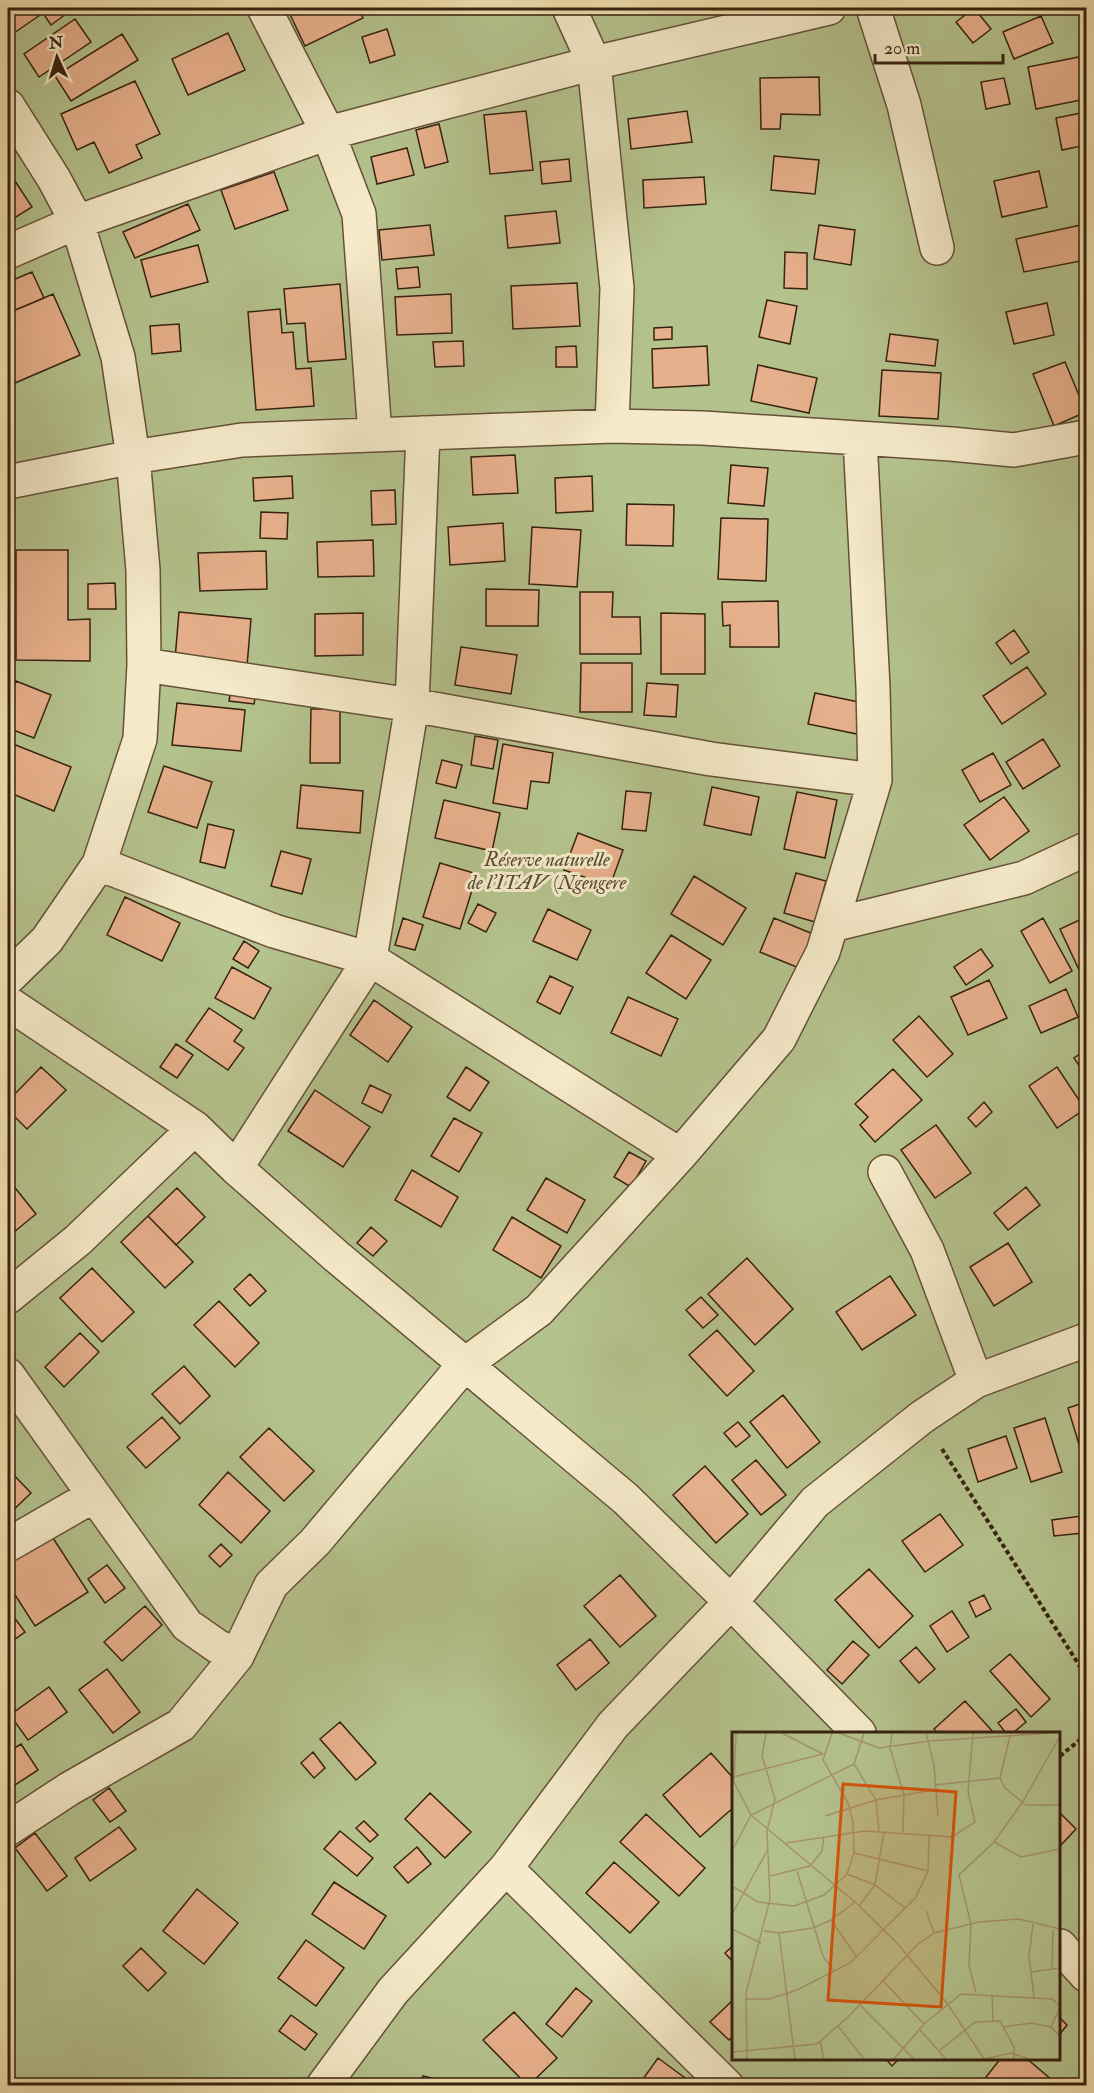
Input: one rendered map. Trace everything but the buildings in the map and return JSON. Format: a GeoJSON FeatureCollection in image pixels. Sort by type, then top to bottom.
{"type":"FeatureCollection","features":[{"type":"Feature","properties":{"kind":"street"},"geometry":{"type":"LineString","coordinates":[[264,8],[328,133],[359,214],[375,435]]}},
{"type":"Feature","properties":{"kind":"street"},"geometry":{"type":"LineString","coordinates":[[569,8],[594,63],[617,288],[612,426]]}},
{"type":"Feature","properties":{"kind":"street"},"geometry":{"type":"LineString","coordinates":[[8,252],[77,222],[328,133],[594,63],[829,8]]}},
{"type":"Feature","properties":{"kind":"street"},"geometry":{"type":"LineString","coordinates":[[873,8],[904,105],[937,248]]}},
{"type":"Feature","properties":{"kind":"street"},"geometry":{"type":"LineString","coordinates":[[8,106],[54,179],[77,222],[118,357],[133,457],[143,570],[144,665],[140,739],[99,864],[46,940],[8,978]]}},
{"type":"Feature","properties":{"kind":"street"},"geometry":{"type":"LineString","coordinates":[[8,483],[133,457],[242,440],[612,426],[703,428],[1014,450],[1086,437]]}},
{"type":"Feature","properties":{"kind":"street"},"geometry":{"type":"LineString","coordinates":[[236,1168],[370,959],[412,705],[423,433]]}},
{"type":"Feature","properties":{"kind":"street"},"geometry":{"type":"LineString","coordinates":[[16,1812],[69,1789],[181,1725],[237,1656],[271,1585],[315,1542],[464,1365],[539,1310],[680,1155],[779,1039],[823,952],[875,780],[873,687],[860,439]]}},
{"type":"Feature","properties":{"kind":"street"},"geometry":{"type":"LineString","coordinates":[[144,665],[412,705],[711,759],[875,780]]}},
{"type":"Feature","properties":{"kind":"street"},"geometry":{"type":"LineString","coordinates":[[832,925],[1024,878],[1086,849]]}},
{"type":"Feature","properties":{"kind":"street"},"geometry":{"type":"LineString","coordinates":[[99,864],[274,931],[370,959],[680,1155]]}},
{"type":"Feature","properties":{"kind":"street"},"geometry":{"type":"LineString","coordinates":[[8,1003],[195,1128],[236,1168],[464,1365],[626,1499],[858,1732]]}},
{"type":"Feature","properties":{"kind":"street"},"geometry":{"type":"LineString","coordinates":[[8,1297],[78,1240],[195,1128]]}},
{"type":"Feature","properties":{"kind":"street"},"geometry":{"type":"LineString","coordinates":[[885,1172],[927,1250],[976,1381]]}},
{"type":"Feature","properties":{"kind":"street"},"geometry":{"type":"LineString","coordinates":[[323,2085],[393,1991],[506,1868],[613,1725],[731,1602],[815,1502],[922,1417],[976,1381],[1086,1340]]}},
{"type":"Feature","properties":{"kind":"street"},"geometry":{"type":"LineString","coordinates":[[8,1375],[188,1625],[217,1646],[237,1656]]}},
{"type":"Feature","properties":{"kind":"street"},"geometry":{"type":"LineString","coordinates":[[8,1545],[93,1496]]}},
{"type":"Feature","properties":{"kind":"street"},"geometry":{"type":"LineString","coordinates":[[506,1868],[728,2085]]}},
{"type":"Feature","properties":{"kind":"street"},"geometry":{"type":"LineString","coordinates":[[1061,1948],[1086,1975]]}},
{"type":"Feature","properties":{"kind":"path"},"geometry":{"type":"LineString","coordinates":[[922,1417],[1086,1676]]}},
{"type":"Feature","properties":{"kind":"path"},"geometry":{"type":"LineString","coordinates":[[1061,1754],[1086,1735]]}},
{"type":"Feature","properties":{"kind":"green space","name":"Réserve naturelle de l'ITAV (Ngengere"},"geometry":{"type":"Polygon","coordinates":[[[8,8],[1086,8],[1086,2085],[8,2086],[8,8]]]}}]}
